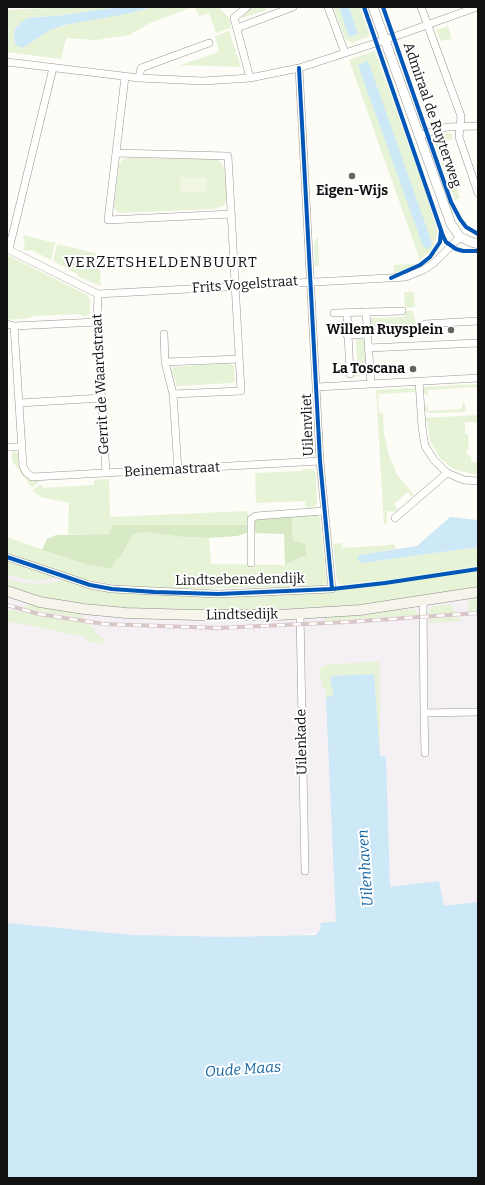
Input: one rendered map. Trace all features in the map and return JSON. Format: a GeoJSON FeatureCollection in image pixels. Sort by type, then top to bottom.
{"type":"FeatureCollection","features":[{"type":"Feature","properties":{"kind":"main road","name":"Lindtsedijk"},"geometry":{"type":"LineString","coordinates":[[7,591],[54,604],[126,613],[196,615],[300,614],[360,610],[478,592]]}},
{"type":"Feature","properties":{"kind":"street"},"geometry":{"type":"LineString","coordinates":[[247,7],[234,18],[250,78]]}},
{"type":"Feature","properties":{"kind":"street"},"geometry":{"type":"LineString","coordinates":[[237,28],[278,9],[293,7]]}},
{"type":"Feature","properties":{"kind":"street"},"geometry":{"type":"LineString","coordinates":[[328,7],[345,53]]}},
{"type":"Feature","properties":{"kind":"street","name":"Admiraal de Ruyterweg"},"geometry":{"type":"LineString","coordinates":[[373,7],[447,215],[455,232],[460,236]]}},
{"type":"Feature","properties":{"kind":"street"},"geometry":{"type":"LineString","coordinates":[[421,7],[461,116],[459,137],[478,193]]}},
{"type":"Feature","properties":{"kind":"street"},"geometry":{"type":"LineString","coordinates":[[7,62],[139,78],[203,81],[250,78],[299,68],[385,40],[477,7]]}},
{"type":"Feature","properties":{"kind":"street"},"geometry":{"type":"LineString","coordinates":[[139,78],[140,68],[208,44]]}},
{"type":"Feature","properties":{"kind":"street"},"geometry":{"type":"LineString","coordinates":[[53,68],[8,249],[98,294]]}},
{"type":"Feature","properties":{"kind":"street","name":"Uilenvliet"},"geometry":{"type":"LineString","coordinates":[[299,68],[312,281],[320,461],[332,589]]}},
{"type":"Feature","properties":{"kind":"street"},"geometry":{"type":"LineString","coordinates":[[125,77],[108,220],[230,214]]}},
{"type":"Feature","properties":{"kind":"street"},"geometry":{"type":"LineString","coordinates":[[418,136],[447,127],[478,126]]}},
{"type":"Feature","properties":{"kind":"street"},"geometry":{"type":"LineString","coordinates":[[116,153],[228,156],[230,214],[241,391],[173,394]]}},
{"type":"Feature","properties":{"kind":"street"},"geometry":{"type":"LineString","coordinates":[[460,236],[478,244]]}},
{"type":"Feature","properties":{"kind":"street","name":"Frits Vogelstraat"},"geometry":{"type":"LineString","coordinates":[[98,294],[406,277],[434,263],[460,236]]}},
{"type":"Feature","properties":{"kind":"street","name":"Gerrit de Waardstraat"},"geometry":{"type":"LineString","coordinates":[[98,294],[97,322],[106,473]]}},
{"type":"Feature","properties":{"kind":"street"},"geometry":{"type":"LineString","coordinates":[[334,313],[402,310]]}},
{"type":"Feature","properties":{"kind":"street"},"geometry":{"type":"LineString","coordinates":[[366,312],[370,384]]}},
{"type":"Feature","properties":{"kind":"street"},"geometry":{"type":"LineString","coordinates":[[347,313],[350,374]]}},
{"type":"Feature","properties":{"kind":"street"},"geometry":{"type":"LineString","coordinates":[[348,335],[419,328],[425,324],[478,321]]}},
{"type":"Feature","properties":{"kind":"street"},"geometry":{"type":"LineString","coordinates":[[7,447],[22,447],[20,403],[11,325],[97,322]]}},
{"type":"Feature","properties":{"kind":"street"},"geometry":{"type":"LineString","coordinates":[[164,334],[165,362],[173,394],[178,470]]}},
{"type":"Feature","properties":{"kind":"street"},"geometry":{"type":"LineString","coordinates":[[368,348],[478,343]]}},
{"type":"Feature","properties":{"kind":"street"},"geometry":{"type":"LineString","coordinates":[[165,362],[239,358]]}},
{"type":"Feature","properties":{"kind":"street"},"geometry":{"type":"LineString","coordinates":[[317,387],[478,378]]}},
{"type":"Feature","properties":{"kind":"street"},"geometry":{"type":"LineString","coordinates":[[420,381],[423,437],[434,460],[447,473],[464,480],[478,481]]}},
{"type":"Feature","properties":{"kind":"street"},"geometry":{"type":"LineString","coordinates":[[20,403],[102,398]]}},
{"type":"Feature","properties":{"kind":"street","name":"Beinemastraat"},"geometry":{"type":"LineString","coordinates":[[22,447],[23,466],[26,472],[32,477],[320,461]]}},
{"type":"Feature","properties":{"kind":"street"},"geometry":{"type":"LineString","coordinates":[[395,518],[447,473]]}},
{"type":"Feature","properties":{"kind":"street"},"geometry":{"type":"LineString","coordinates":[[251,562],[251,519],[256,516],[324,511]]}},
{"type":"Feature","properties":{"kind":"street","name":"Lindtsebenedendijk"},"geometry":{"type":"LineString","coordinates":[[7,557],[90,585],[112,589],[218,594],[332,589]]}},
{"type":"Feature","properties":{"kind":"street"},"geometry":{"type":"LineString","coordinates":[[423,600],[425,753]]}},
{"type":"Feature","properties":{"kind":"street","name":"Uilenkade"},"geometry":{"type":"LineString","coordinates":[[300,614],[305,871]]}},
{"type":"Feature","properties":{"kind":"street"},"geometry":{"type":"LineString","coordinates":[[424,713],[478,712]]}},
{"type":"Feature","properties":{"kind":"shaded area"},"geometry":{"type":"Polygon","coordinates":[[[7,565],[152,603],[386,584],[478,570],[478,907],[227,947],[7,939],[7,565]]]}},
{"type":"Feature","properties":{"kind":"green space"},"geometry":{"type":"Polygon","coordinates":[[[74,7],[119,7],[64,15],[27,18],[16,27],[14,32],[15,44],[19,47],[50,30],[77,22],[131,13],[153,7],[193,7],[150,23],[129,35],[96,40],[66,38],[61,59],[7,52],[7,10],[74,7]]]}},
{"type":"Feature","properties":{"kind":"green space"},"geometry":{"type":"Polygon","coordinates":[[[195,7],[219,7],[229,18],[231,28],[216,33],[209,13],[199,16],[195,7]]]}},
{"type":"Feature","properties":{"kind":"green space"},"geometry":{"type":"Polygon","coordinates":[[[253,7],[265,7],[267,10],[242,18],[241,17],[253,7]]]}},
{"type":"Feature","properties":{"kind":"green space"},"geometry":{"type":"Polygon","coordinates":[[[333,7],[339,7],[350,37],[358,34],[349,7],[360,7],[370,36],[352,43],[345,39],[333,7]]]}},
{"type":"Feature","properties":{"kind":"green space"},"geometry":{"type":"Polygon","coordinates":[[[448,26],[452,39],[441,41],[436,30],[448,26]]]}},
{"type":"Feature","properties":{"kind":"green space"},"geometry":{"type":"Polygon","coordinates":[[[229,31],[241,67],[180,65],[219,52],[215,36],[229,31]]]}},
{"type":"Feature","properties":{"kind":"green space"},"geometry":{"type":"Polygon","coordinates":[[[375,51],[426,193],[437,229],[437,235],[432,249],[420,260],[349,60],[375,51]]]}},
{"type":"Feature","properties":{"kind":"green space"},"geometry":{"type":"Polygon","coordinates":[[[451,133],[452,139],[441,143],[460,198],[455,200],[433,139],[440,135],[451,133]]]}},
{"type":"Feature","properties":{"kind":"green space"},"geometry":{"type":"Polygon","coordinates":[[[127,158],[216,159],[221,162],[225,170],[227,199],[223,206],[213,209],[120,213],[116,211],[114,206],[119,165],[122,160],[127,158]]]}},
{"type":"Feature","properties":{"kind":"green space"},"geometry":{"type":"Polygon","coordinates":[[[180,177],[207,178],[207,193],[180,192],[180,177]]]}},
{"type":"Feature","properties":{"kind":"green space"},"geometry":{"type":"Polygon","coordinates":[[[23,235],[55,243],[51,260],[31,250],[27,251],[22,249],[25,247],[23,235]]]}},
{"type":"Feature","properties":{"kind":"green space"},"geometry":{"type":"Polygon","coordinates":[[[316,238],[318,238],[319,266],[315,266],[314,247],[316,238]]]}},
{"type":"Feature","properties":{"kind":"green space"},"geometry":{"type":"Polygon","coordinates":[[[57,244],[99,254],[101,286],[79,277],[77,274],[53,261],[57,244]]]}},
{"type":"Feature","properties":{"kind":"green space"},"geometry":{"type":"Polygon","coordinates":[[[7,255],[87,295],[90,299],[90,313],[85,316],[78,314],[32,316],[30,318],[7,320],[7,255]]]}},
{"type":"Feature","properties":{"kind":"green space"},"geometry":{"type":"Polygon","coordinates":[[[417,264],[406,270],[394,273],[394,265],[417,264]]]}},
{"type":"Feature","properties":{"kind":"green space"},"geometry":{"type":"Polygon","coordinates":[[[404,292],[414,292],[415,307],[405,308],[404,292]]]}},
{"type":"Feature","properties":{"kind":"green space"},"geometry":{"type":"Polygon","coordinates":[[[405,311],[413,311],[416,324],[373,327],[370,325],[369,320],[372,318],[405,317],[405,311]]]}},
{"type":"Feature","properties":{"kind":"green space"},"geometry":{"type":"Polygon","coordinates":[[[360,337],[364,340],[366,374],[350,378],[350,376],[358,375],[356,341],[357,338],[360,337]]]}},
{"type":"Feature","properties":{"kind":"green space"},"geometry":{"type":"Polygon","coordinates":[[[229,363],[234,366],[235,380],[233,383],[176,386],[175,383],[177,382],[175,381],[172,371],[173,367],[229,363]]]}},
{"type":"Feature","properties":{"kind":"green space"},"geometry":{"type":"Polygon","coordinates":[[[478,384],[478,387],[427,390],[428,396],[423,393],[424,387],[478,384]]]}},
{"type":"Feature","properties":{"kind":"green space"},"geometry":{"type":"Polygon","coordinates":[[[415,388],[415,392],[378,394],[379,413],[383,413],[384,433],[389,456],[398,476],[414,495],[412,497],[408,492],[394,504],[398,509],[395,512],[387,511],[387,525],[384,524],[376,390],[415,388]]]}},
{"type":"Feature","properties":{"kind":"green space"},"geometry":{"type":"Polygon","coordinates":[[[462,403],[465,403],[466,412],[430,413],[424,411],[424,407],[428,405],[428,411],[462,409],[462,403]]]}},
{"type":"Feature","properties":{"kind":"green space"},"geometry":{"type":"Polygon","coordinates":[[[478,415],[478,422],[465,422],[465,434],[468,434],[469,449],[466,450],[468,456],[471,456],[471,462],[478,462],[478,475],[456,470],[440,458],[430,440],[427,421],[424,418],[478,415]]]}},
{"type":"Feature","properties":{"kind":"green space"},"geometry":{"type":"Polygon","coordinates":[[[12,450],[18,454],[19,466],[24,475],[29,479],[38,480],[38,483],[32,488],[12,461],[12,450]]]}},
{"type":"Feature","properties":{"kind":"green space"},"geometry":{"type":"Polygon","coordinates":[[[303,469],[312,469],[316,473],[317,503],[315,507],[306,508],[305,501],[256,503],[255,473],[301,471],[303,469]]]}},
{"type":"Feature","properties":{"kind":"green space"},"geometry":{"type":"Polygon","coordinates":[[[109,479],[110,517],[248,511],[247,525],[112,525],[109,534],[68,534],[69,503],[41,497],[32,491],[39,485],[42,485],[43,488],[94,485],[94,480],[109,479]]]}},
{"type":"Feature","properties":{"kind":"green space"},"geometry":{"type":"Polygon","coordinates":[[[316,515],[320,518],[327,583],[322,586],[182,589],[119,586],[79,578],[7,554],[7,537],[63,557],[104,568],[120,558],[133,534],[144,532],[182,537],[209,538],[211,564],[285,565],[302,558],[293,541],[292,516],[316,515]]]}},
{"type":"Feature","properties":{"kind":"green space"},"geometry":{"type":"Polygon","coordinates":[[[292,516],[293,541],[305,544],[307,555],[285,565],[284,534],[255,533],[254,521],[257,518],[292,516]]]}},
{"type":"Feature","properties":{"kind":"green space"},"geometry":{"type":"Polygon","coordinates":[[[112,525],[247,525],[247,533],[237,536],[209,538],[182,537],[144,532],[133,534],[120,558],[114,562],[112,569],[86,564],[42,550],[47,539],[56,535],[109,534],[112,525]]]}},
{"type":"Feature","properties":{"kind":"green space"},"geometry":{"type":"Polygon","coordinates":[[[342,543],[342,548],[390,545],[393,543],[396,549],[365,554],[363,563],[478,547],[478,566],[403,578],[341,585],[337,582],[333,544],[342,543]]]}},
{"type":"Feature","properties":{"kind":"green space"},"geometry":{"type":"Polygon","coordinates":[[[7,559],[55,575],[56,578],[34,581],[7,575],[7,559]]]}},
{"type":"Feature","properties":{"kind":"green space"},"geometry":{"type":"Polygon","coordinates":[[[478,571],[478,588],[357,605],[233,611],[141,609],[96,606],[35,596],[7,586],[7,579],[22,583],[41,584],[67,580],[119,592],[327,591],[363,588],[478,571]]]}},
{"type":"Feature","properties":{"kind":"green space"},"geometry":{"type":"Polygon","coordinates":[[[478,597],[478,610],[468,611],[469,601],[478,597]]]}},
{"type":"Feature","properties":{"kind":"green space"},"geometry":{"type":"Polygon","coordinates":[[[31,604],[78,613],[85,619],[21,608],[31,604]]]}},
{"type":"Feature","properties":{"kind":"green space"},"geometry":{"type":"Polygon","coordinates":[[[449,604],[452,606],[455,613],[428,614],[431,607],[449,604]]]}},
{"type":"Feature","properties":{"kind":"green space"},"geometry":{"type":"Polygon","coordinates":[[[397,609],[415,610],[419,615],[324,621],[325,618],[397,609]]]}},
{"type":"Feature","properties":{"kind":"green space"},"geometry":{"type":"Polygon","coordinates":[[[13,610],[90,624],[99,636],[104,639],[103,644],[86,641],[86,637],[13,622],[7,624],[7,612],[13,610]]]}},
{"type":"Feature","properties":{"kind":"green space"},"geometry":{"type":"Polygon","coordinates":[[[459,617],[460,621],[429,623],[429,619],[459,617]]]}},
{"type":"Feature","properties":{"kind":"green space"},"geometry":{"type":"Polygon","coordinates":[[[380,662],[380,757],[374,674],[332,676],[330,680],[334,695],[326,698],[326,689],[323,689],[319,671],[322,667],[329,664],[380,662]]]}},
{"type":"Feature","properties":{"kind":"water"},"geometry":{"type":"Polygon","coordinates":[[[119,7],[153,7],[131,13],[65,25],[50,30],[24,47],[19,47],[15,44],[14,32],[16,27],[27,18],[64,15],[119,7]]]}},
{"type":"Feature","properties":{"kind":"water"},"geometry":{"type":"Polygon","coordinates":[[[339,7],[349,7],[358,34],[349,37],[339,7]]]}},
{"type":"Feature","properties":{"kind":"water"},"geometry":{"type":"Polygon","coordinates":[[[368,61],[432,243],[430,248],[427,249],[423,246],[358,65],[368,61]]]}},
{"type":"Feature","properties":{"kind":"water"},"geometry":{"type":"Polygon","coordinates":[[[450,517],[478,520],[478,547],[363,563],[357,560],[359,555],[417,546],[450,517]]]}},
{"type":"Feature","properties":{"kind":"water"},"geometry":{"type":"Polygon","coordinates":[[[374,674],[380,756],[386,757],[390,887],[439,881],[444,906],[478,902],[478,1178],[7,1178],[7,923],[132,935],[231,937],[316,935],[321,928],[320,923],[336,922],[326,698],[334,695],[330,680],[332,676],[374,674]]]}},
{"type":"Feature","properties":{"kind":"railway"},"geometry":{"type":"LineString","coordinates":[[7,605],[39,614],[104,624],[218,628],[348,622],[478,613]]}},
{"type":"Feature","properties":{"kind":"cycle path"},"geometry":{"type":"LineString","coordinates":[[364,7],[443,236],[446,242],[456,249],[463,251],[478,251]]}},
{"type":"Feature","properties":{"kind":"cycle path"},"geometry":{"type":"LineString","coordinates":[[383,7],[451,202],[466,227],[478,234]]}},
{"type":"Feature","properties":{"kind":"cycle path"},"geometry":{"type":"LineString","coordinates":[[299,68],[320,461],[332,589]]}},
{"type":"Feature","properties":{"kind":"cycle path"},"geometry":{"type":"LineString","coordinates":[[391,278],[420,265],[430,257],[440,242],[441,230]]}},
{"type":"Feature","properties":{"kind":"cycle path"},"geometry":{"type":"LineString","coordinates":[[7,557],[90,585],[112,589],[218,594],[332,589],[385,583],[478,569]]}},
{"type":"Feature","properties":{"kind":"place","name":"Eigen-Wijs"},"geometry":{"type":"Point","coordinates":[352,176]}},
{"type":"Feature","properties":{"kind":"place","name":"Willem Ruysplein"},"geometry":{"type":"Point","coordinates":[451,330]}},
{"type":"Feature","properties":{"kind":"place","name":"La Toscana"},"geometry":{"type":"Point","coordinates":[413,369]}},
{"type":"Feature","properties":{"kind":"district","name":"VERZETSHELDENBUURT"},"geometry":{"type":"Point","coordinates":[161,263]}},
{"type":"Feature","properties":{"kind":"water label","name":"Uilenhaven"},"geometry":{"type":"Point","coordinates":[366,868]}},
{"type":"Feature","properties":{"kind":"water label","name":"Oude Maas"},"geometry":{"type":"Point","coordinates":[243,1070]}}]}
